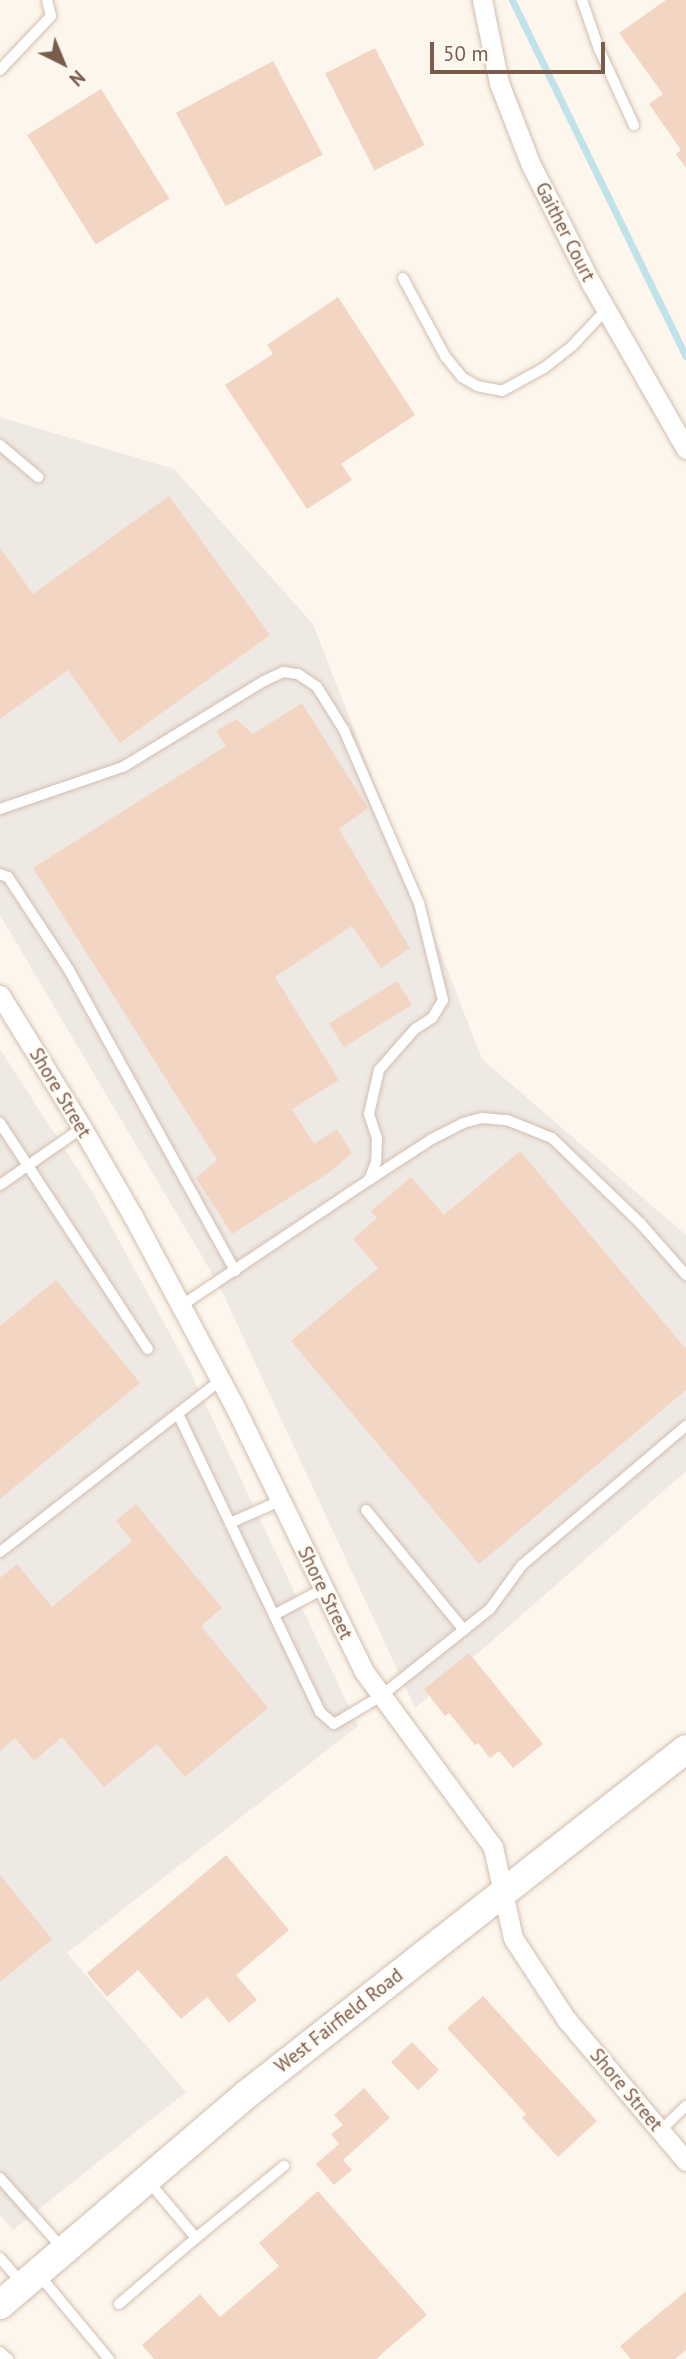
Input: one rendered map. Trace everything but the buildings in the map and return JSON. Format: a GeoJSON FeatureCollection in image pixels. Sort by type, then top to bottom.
{"type":"FeatureCollection","features":[{"type":"Feature","properties":{"kind":"main road","name":"West Fairfield Road"},"geometry":{"type":"LineString","coordinates":[[0,2305],[247,2094],[686,1749]]}},
{"type":"Feature","properties":{"kind":"street","name":"Gaither Court"},"geometry":{"type":"LineString","coordinates":[[482,0],[499,83],[527,153],[606,310],[686,449]]}},
{"type":"Feature","properties":{"kind":"street","name":"Shore Street"},"geometry":{"type":"LineString","coordinates":[[0,995],[82,1128],[180,1306],[280,1500],[363,1670],[493,1847],[513,1938],[566,2020],[686,2161]]}},
{"type":"Feature","properties":{"kind":"lane"},"geometry":{"type":"LineString","coordinates":[[0,70],[51,16],[47,0]]}},
{"type":"Feature","properties":{"kind":"lane"},"geometry":{"type":"LineString","coordinates":[[582,0],[599,49],[634,125]]}},
{"type":"Feature","properties":{"kind":"lane"},"geometry":{"type":"LineString","coordinates":[[403,278],[445,356],[462,377],[477,386],[502,391],[544,368],[572,346],[606,310]]}},
{"type":"Feature","properties":{"kind":"lane"},"geometry":{"type":"LineString","coordinates":[[0,445],[38,477]]}},
{"type":"Feature","properties":{"kind":"lane"},"geometry":{"type":"LineString","coordinates":[[0,809],[123,767],[283,672],[298,674],[317,687],[344,730],[419,903],[443,1000],[432,1018],[415,1029],[379,1070],[369,1114],[377,1138],[376,1162],[369,1180]]}},
{"type":"Feature","properties":{"kind":"lane"},"geometry":{"type":"LineString","coordinates":[[0,874],[8,877],[69,970],[235,1271]]}},
{"type":"Feature","properties":{"kind":"lane"},"geometry":{"type":"LineString","coordinates":[[180,1306],[432,1139],[463,1123],[482,1118],[507,1119],[552,1138],[641,1224],[686,1275]]}},
{"type":"Feature","properties":{"kind":"lane"},"geometry":{"type":"LineString","coordinates":[[0,1123],[148,1349]]}},
{"type":"Feature","properties":{"kind":"lane"},"geometry":{"type":"LineString","coordinates":[[0,1185],[82,1128]]}},
{"type":"Feature","properties":{"kind":"lane"},"geometry":{"type":"LineString","coordinates":[[0,1552],[220,1381]]}},
{"type":"Feature","properties":{"kind":"lane"},"geometry":{"type":"LineString","coordinates":[[178,1414],[320,1712],[334,1724],[381,1696],[491,1609],[522,1565],[686,1426]]}},
{"type":"Feature","properties":{"kind":"lane"},"geometry":{"type":"LineString","coordinates":[[230,1523],[280,1500]]}},
{"type":"Feature","properties":{"kind":"lane"},"geometry":{"type":"LineString","coordinates":[[366,1510],[464,1630]]}},
{"type":"Feature","properties":{"kind":"lane"},"geometry":{"type":"LineString","coordinates":[[274,1615],[323,1589]]}},
{"type":"Feature","properties":{"kind":"lane"},"geometry":{"type":"LineString","coordinates":[[660,2131],[686,2106]]}},
{"type":"Feature","properties":{"kind":"lane"},"geometry":{"type":"LineString","coordinates":[[119,2304],[285,2166]]}},
{"type":"Feature","properties":{"kind":"lane"},"geometry":{"type":"LineString","coordinates":[[0,2178],[63,2249]]}},
{"type":"Feature","properties":{"kind":"lane"},"geometry":{"type":"LineString","coordinates":[[146,2179],[196,2238]]}},
{"type":"Feature","properties":{"kind":"lane"},"geometry":{"type":"LineString","coordinates":[[0,2259],[30,2278],[109,2359]]}},
{"type":"Feature","properties":{"kind":"lane"},"geometry":{"type":"LineString","coordinates":[[0,2352],[8,2359]]}},
{"type":"Feature","properties":{"kind":"shaded area"},"geometry":{"type":"Polygon","coordinates":[[[0,417],[174,469],[313,624],[482,1059],[686,1235],[686,1471],[415,1708],[220,1287],[0,915],[0,417]]]}},
{"type":"Feature","properties":{"kind":"shaded area"},"geometry":{"type":"Polygon","coordinates":[[[0,1049],[93,1193],[186,1363],[358,1726],[67,1953],[186,2092],[13,2230],[0,2215],[0,1049]]]}},
{"type":"Feature","properties":{"kind":"waterway"},"geometry":{"type":"LineString","coordinates":[[512,0],[686,356]]}}]}
